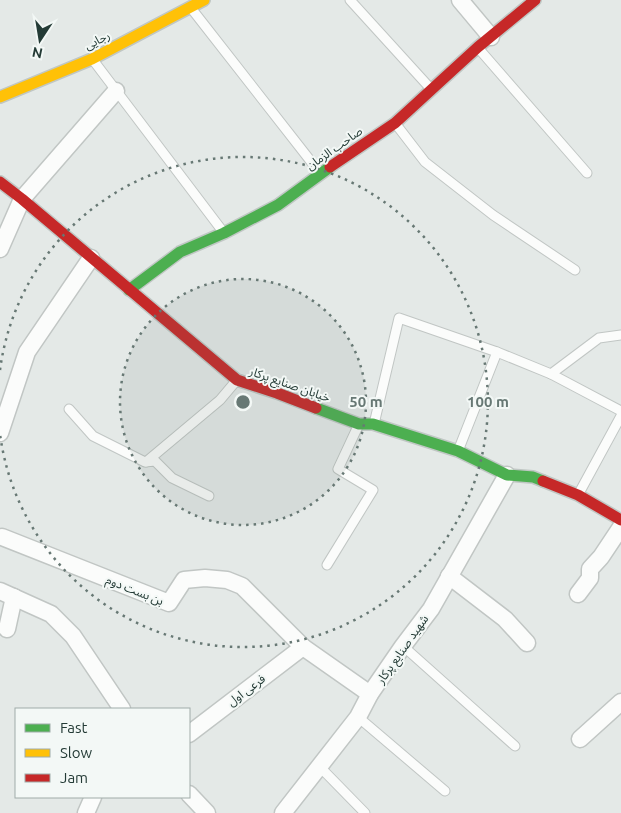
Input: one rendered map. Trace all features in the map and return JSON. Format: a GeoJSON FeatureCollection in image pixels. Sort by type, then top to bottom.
{"type":"FeatureCollection","features":[{"type":"Feature","properties":{"kind":"street"},"geometry":{"type":"LineString","coordinates":[[460,0],[484,42]]}},
{"type":"Feature","properties":{"kind":"street","name":"صاحب الزمان"},"geometry":{"type":"LineString","coordinates":[[129,290],[180,252],[224,233],[278,205],[320,173],[395,123],[484,42],[535,0]]}},
{"type":"Feature","properties":{"kind":"street","name":"رجایی"},"geometry":{"type":"LineString","coordinates":[[0,97],[92,59],[196,2]]}},
{"type":"Feature","properties":{"kind":"street"},"geometry":{"type":"LineString","coordinates":[[0,249],[22,199],[116,91]]}},
{"type":"Feature","properties":{"kind":"street","name":"خیابان صنایع پرکار"},"geometry":{"type":"LineString","coordinates":[[0,182],[236,380],[277,393],[359,424],[374,424],[458,451],[507,475],[533,477],[578,495],[621,520]]}},
{"type":"Feature","properties":{"kind":"street"},"geometry":{"type":"LineString","coordinates":[[0,433],[27,352],[91,258]]}},
{"type":"Feature","properties":{"kind":"street","name":"شهید صنایع پرکار"},"geometry":{"type":"LineString","coordinates":[[283,813],[358,717],[370,694],[431,609],[507,475]]}},
{"type":"Feature","properties":{"kind":"street"},"geometry":{"type":"LineString","coordinates":[[578,594],[590,578],[590,569],[601,557],[621,527]]}},
{"type":"Feature","properties":{"kind":"street","name":"بن بست دوم"},"geometry":{"type":"LineString","coordinates":[[2,537],[169,603],[184,580],[205,578],[227,580],[242,586],[303,647],[370,694]]}},
{"type":"Feature","properties":{"kind":"street"},"geometry":{"type":"LineString","coordinates":[[449,576],[505,619],[527,643]]}},
{"type":"Feature","properties":{"kind":"street"},"geometry":{"type":"LineString","coordinates":[[7,629],[7,594],[51,614],[73,636],[121,708]]}},
{"type":"Feature","properties":{"kind":"street","name":"فرعی اول"},"geometry":{"type":"LineString","coordinates":[[190,733],[303,647]]}},
{"type":"Feature","properties":{"kind":"street"},"geometry":{"type":"LineString","coordinates":[[580,739],[621,702]]}},
{"type":"Feature","properties":{"kind":"street"},"geometry":{"type":"LineString","coordinates":[[190,795],[207,813]]}},
{"type":"Feature","properties":{"kind":"street"},"geometry":{"type":"LineString","coordinates":[[86,813],[93,798]]}},
{"type":"Feature","properties":{"kind":"lane"},"geometry":{"type":"LineString","coordinates":[[350,0],[431,89]]}},
{"type":"Feature","properties":{"kind":"lane"},"geometry":{"type":"LineString","coordinates":[[196,2],[320,173]]}},
{"type":"Feature","properties":{"kind":"lane"},"geometry":{"type":"LineString","coordinates":[[484,42],[587,173]]}},
{"type":"Feature","properties":{"kind":"lane"},"geometry":{"type":"LineString","coordinates":[[92,59],[224,233]]}},
{"type":"Feature","properties":{"kind":"lane"},"geometry":{"type":"LineString","coordinates":[[395,123],[425,162],[493,215],[575,270]]}},
{"type":"Feature","properties":{"kind":"lane"},"geometry":{"type":"LineString","coordinates":[[374,424],[399,318],[497,352],[551,374],[621,411]]}},
{"type":"Feature","properties":{"kind":"lane"},"geometry":{"type":"LineString","coordinates":[[551,374],[599,338],[621,335]]}},
{"type":"Feature","properties":{"kind":"lane"},"geometry":{"type":"LineString","coordinates":[[458,451],[497,352]]}},
{"type":"Feature","properties":{"kind":"lane"},"geometry":{"type":"LineString","coordinates":[[145,462],[220,400],[236,380]]}},
{"type":"Feature","properties":{"kind":"lane"},"geometry":{"type":"LineString","coordinates":[[70,409],[93,436],[145,462],[155,461],[172,478],[209,496]]}},
{"type":"Feature","properties":{"kind":"lane"},"geometry":{"type":"LineString","coordinates":[[578,495],[621,416]]}},
{"type":"Feature","properties":{"kind":"lane"},"geometry":{"type":"LineString","coordinates":[[327,565],[373,490],[338,469],[359,424]]}},
{"type":"Feature","properties":{"kind":"lane"},"geometry":{"type":"LineString","coordinates":[[403,646],[515,746]]}},
{"type":"Feature","properties":{"kind":"lane"},"geometry":{"type":"LineString","coordinates":[[358,717],[445,791]]}},
{"type":"Feature","properties":{"kind":"lane"},"geometry":{"type":"LineString","coordinates":[[319,766],[365,813]]}},
{"type":"Feature","properties":{"kind":"traffic: fast"},"geometry":{"type":"LineString","coordinates":[[129,290],[180,252],[224,233],[278,205],[330,167]]}},
{"type":"Feature","properties":{"kind":"traffic: fast"},"geometry":{"type":"LineString","coordinates":[[316,408],[359,424],[373,424],[458,451],[507,475],[533,477],[543,481]]}},
{"type":"Feature","properties":{"kind":"traffic: slow"},"geometry":{"type":"LineString","coordinates":[[0,97],[92,59],[204,0]]}},
{"type":"Feature","properties":{"kind":"traffic: jam"},"geometry":{"type":"LineString","coordinates":[[330,167],[395,123],[478,47],[535,0]]}},
{"type":"Feature","properties":{"kind":"traffic: jam"},"geometry":{"type":"LineString","coordinates":[[0,182],[237,380],[316,408]]}},
{"type":"Feature","properties":{"kind":"traffic: jam"},"geometry":{"type":"LineString","coordinates":[[543,481],[578,495],[621,520]]}}]}
